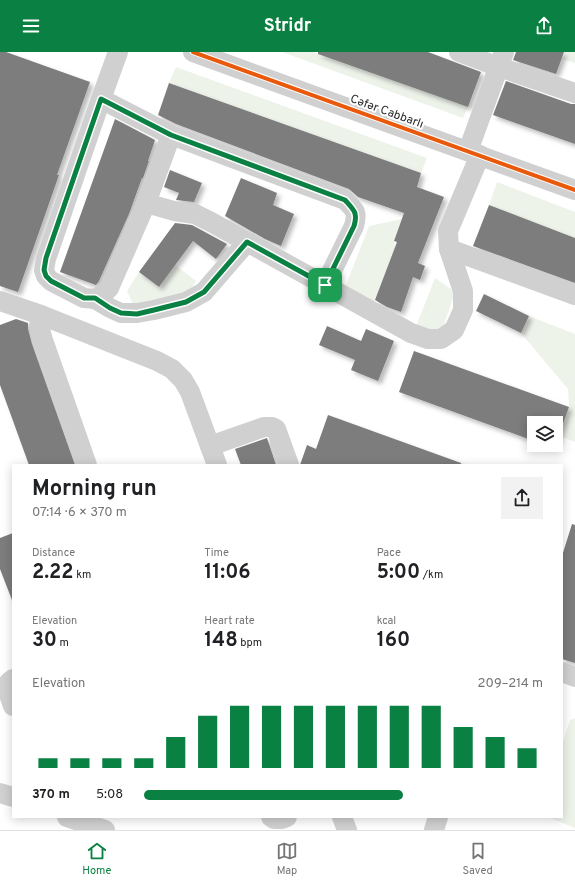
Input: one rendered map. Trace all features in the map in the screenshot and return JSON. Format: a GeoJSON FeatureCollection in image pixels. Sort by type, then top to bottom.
{"type":"FeatureCollection","features":[{"type":"Feature","properties":{"kind":"street"},"geometry":{"type":"LineString","coordinates":[[118,52],[46,258],[44,270],[46,276],[51,281],[84,298],[95,298],[102,296],[109,288],[146,204],[171,135]]}},
{"type":"Feature","properties":{"kind":"street"},"geometry":{"type":"LineString","coordinates":[[459,52],[501,59],[575,93]]}},
{"type":"Feature","properties":{"kind":"street","name":"Cəfər Cabbarlı"},"geometry":{"type":"LineString","coordinates":[[198,53],[575,190]]}},
{"type":"Feature","properties":{"kind":"street"},"geometry":{"type":"LineString","coordinates":[[146,204],[174,211],[195,214],[411,333],[428,339],[442,339],[454,330],[463,310],[463,291],[449,249],[448,232],[474,153],[501,59]]}},
{"type":"Feature","properties":{"kind":"street"},"geometry":{"type":"LineString","coordinates":[[101,99],[171,135],[345,200],[353,209],[356,217],[354,226],[325,285]]}},
{"type":"Feature","properties":{"kind":"street"},"geometry":{"type":"LineString","coordinates":[[95,298],[121,313],[137,314],[186,302],[204,292],[247,242]]}},
{"type":"Feature","properties":{"kind":"street"},"geometry":{"type":"LineString","coordinates":[[449,249],[575,295]]}},
{"type":"Feature","properties":{"kind":"street"},"geometry":{"type":"LineString","coordinates":[[1,303],[41,315],[157,361],[172,369],[183,380],[190,392],[217,464]]}},
{"type":"Feature","properties":{"kind":"street"},"geometry":{"type":"LineString","coordinates":[[41,315],[40,326],[42,340],[87,464]]}},
{"type":"Feature","properties":{"kind":"street"},"geometry":{"type":"LineString","coordinates":[[210,446],[264,427],[272,427],[276,429],[289,464]]}},
{"type":"Feature","properties":{"kind":"street"},"geometry":{"type":"LineString","coordinates":[[563,672],[575,677]]}},
{"type":"Feature","properties":{"kind":"street"},"geometry":{"type":"LineString","coordinates":[[12,680],[9,682],[8,692],[12,703]]}},
{"type":"Feature","properties":{"kind":"street"},"geometry":{"type":"LineString","coordinates":[[0,793],[12,798]]}},
{"type":"Feature","properties":{"kind":"street"},"geometry":{"type":"LineString","coordinates":[[272,818],[285,818]]}},
{"type":"Feature","properties":{"kind":"street"},"geometry":{"type":"LineString","coordinates":[[342,818],[347,830]]}},
{"type":"Feature","properties":{"kind":"street"},"geometry":{"type":"LineString","coordinates":[[434,830],[438,818]]}},
{"type":"Feature","properties":{"kind":"street"},"geometry":{"type":"LineString","coordinates":[[76,823],[105,830]]}},
{"type":"Feature","properties":{"kind":"shaded area"},"geometry":{"type":"Polygon","coordinates":[[[282,52],[313,52],[468,107],[463,118],[282,52]]]}},
{"type":"Feature","properties":{"kind":"shaded area"},"geometry":{"type":"Polygon","coordinates":[[[564,52],[575,52],[575,63],[562,59],[564,52]]]}},
{"type":"Feature","properties":{"kind":"shaded area"},"geometry":{"type":"Polygon","coordinates":[[[176,67],[427,158],[421,173],[169,83],[176,67]]]}},
{"type":"Feature","properties":{"kind":"shaded area"},"geometry":{"type":"Polygon","coordinates":[[[497,182],[575,212],[575,238],[489,205],[497,182]]]}},
{"type":"Feature","properties":{"kind":"shaded area"},"geometry":{"type":"Polygon","coordinates":[[[402,219],[394,241],[395,247],[374,302],[344,290],[369,226],[402,219]]]}},
{"type":"Feature","properties":{"kind":"shaded area"},"geometry":{"type":"Polygon","coordinates":[[[175,265],[196,281],[185,298],[135,309],[127,291],[139,272],[159,287],[175,265]]]}},
{"type":"Feature","properties":{"kind":"shaded area"},"geometry":{"type":"Polygon","coordinates":[[[435,278],[455,292],[441,334],[415,329],[435,278]]]}},
{"type":"Feature","properties":{"kind":"shaded area"},"geometry":{"type":"Polygon","coordinates":[[[529,316],[575,334],[575,442],[563,438],[563,424],[569,407],[568,389],[521,333],[529,316]]]}},
{"type":"Feature","properties":{"kind":"shaded area"},"geometry":{"type":"Polygon","coordinates":[[[575,718],[575,828],[550,818],[563,818],[563,742],[570,720],[575,718]]]}},
{"type":"Feature","properties":{"kind":"building"},"geometry":{"type":"Polygon","coordinates":[[[0,52],[6,52],[90,82],[18,292],[0,286],[0,52]]]}},
{"type":"Feature","properties":{"kind":"building"},"geometry":{"type":"Polygon","coordinates":[[[318,52],[428,52],[481,72],[468,107],[318,54],[318,52]]]}},
{"type":"Feature","properties":{"kind":"building"},"geometry":{"type":"Polygon","coordinates":[[[516,52],[564,52],[556,74],[513,60],[516,52]]]}},
{"type":"Feature","properties":{"kind":"building"},"geometry":{"type":"Polygon","coordinates":[[[506,81],[571,104],[575,104],[575,144],[493,115],[506,81]]]}},
{"type":"Feature","properties":{"kind":"building"},"geometry":{"type":"Polygon","coordinates":[[[169,83],[421,173],[417,187],[444,197],[418,263],[425,266],[420,280],[413,277],[401,312],[387,307],[375,300],[397,242],[394,241],[404,213],[358,197],[349,189],[176,124],[158,115],[169,83]]]}},
{"type":"Feature","properties":{"kind":"building"},"geometry":{"type":"Polygon","coordinates":[[[115,119],[155,140],[149,161],[129,214],[96,285],[60,272],[115,119]]]}},
{"type":"Feature","properties":{"kind":"building"},"geometry":{"type":"Polygon","coordinates":[[[170,170],[202,183],[194,202],[176,200],[179,193],[164,187],[170,170]]]}},
{"type":"Feature","properties":{"kind":"building"},"geometry":{"type":"Polygon","coordinates":[[[241,178],[277,193],[273,205],[294,214],[281,246],[265,239],[225,216],[241,178]]]}},
{"type":"Feature","properties":{"kind":"building"},"geometry":{"type":"Polygon","coordinates":[[[489,205],[575,238],[575,283],[473,246],[489,205]]]}},
{"type":"Feature","properties":{"kind":"building"},"geometry":{"type":"Polygon","coordinates":[[[175,223],[192,225],[227,244],[216,259],[193,241],[159,287],[139,272],[175,223]]]}},
{"type":"Feature","properties":{"kind":"building"},"geometry":{"type":"Polygon","coordinates":[[[484,294],[529,316],[521,333],[476,311],[484,294]]]}},
{"type":"Feature","properties":{"kind":"building"},"geometry":{"type":"Polygon","coordinates":[[[16,319],[28,323],[32,344],[75,464],[29,464],[0,385],[0,325],[16,319]]]}},
{"type":"Feature","properties":{"kind":"building"},"geometry":{"type":"Polygon","coordinates":[[[327,326],[361,341],[366,329],[394,341],[378,381],[351,370],[355,360],[319,345],[327,326]]]}},
{"type":"Feature","properties":{"kind":"building"},"geometry":{"type":"Polygon","coordinates":[[[414,351],[569,407],[563,424],[563,416],[527,416],[527,438],[399,392],[414,351]]]}},
{"type":"Feature","properties":{"kind":"building"},"geometry":{"type":"Polygon","coordinates":[[[328,415],[461,464],[300,464],[307,445],[316,449],[328,415]]]}},
{"type":"Feature","properties":{"kind":"building"},"geometry":{"type":"Polygon","coordinates":[[[267,438],[276,464],[241,464],[235,449],[267,438]]]}},
{"type":"Feature","properties":{"kind":"building"},"geometry":{"type":"Polygon","coordinates":[[[572,524],[575,525],[575,663],[563,659],[563,553],[572,524]]]}},
{"type":"Feature","properties":{"kind":"building"},"geometry":{"type":"Polygon","coordinates":[[[12,533],[12,600],[0,569],[0,538],[12,533]]]}},
{"type":"Feature","properties":{"kind":"cycle path"},"geometry":{"type":"LineString","coordinates":[[193,52],[575,190]]}},
{"type":"Feature","properties":{"kind":"route"},"geometry":{"type":"LineString","coordinates":[[101,99],[171,135],[345,200],[353,209],[356,217],[354,226],[325,285],[247,242],[204,292],[186,302],[137,314],[121,313],[95,298],[84,298],[51,281],[46,276],[44,270],[46,258],[101,99]]}}]}
